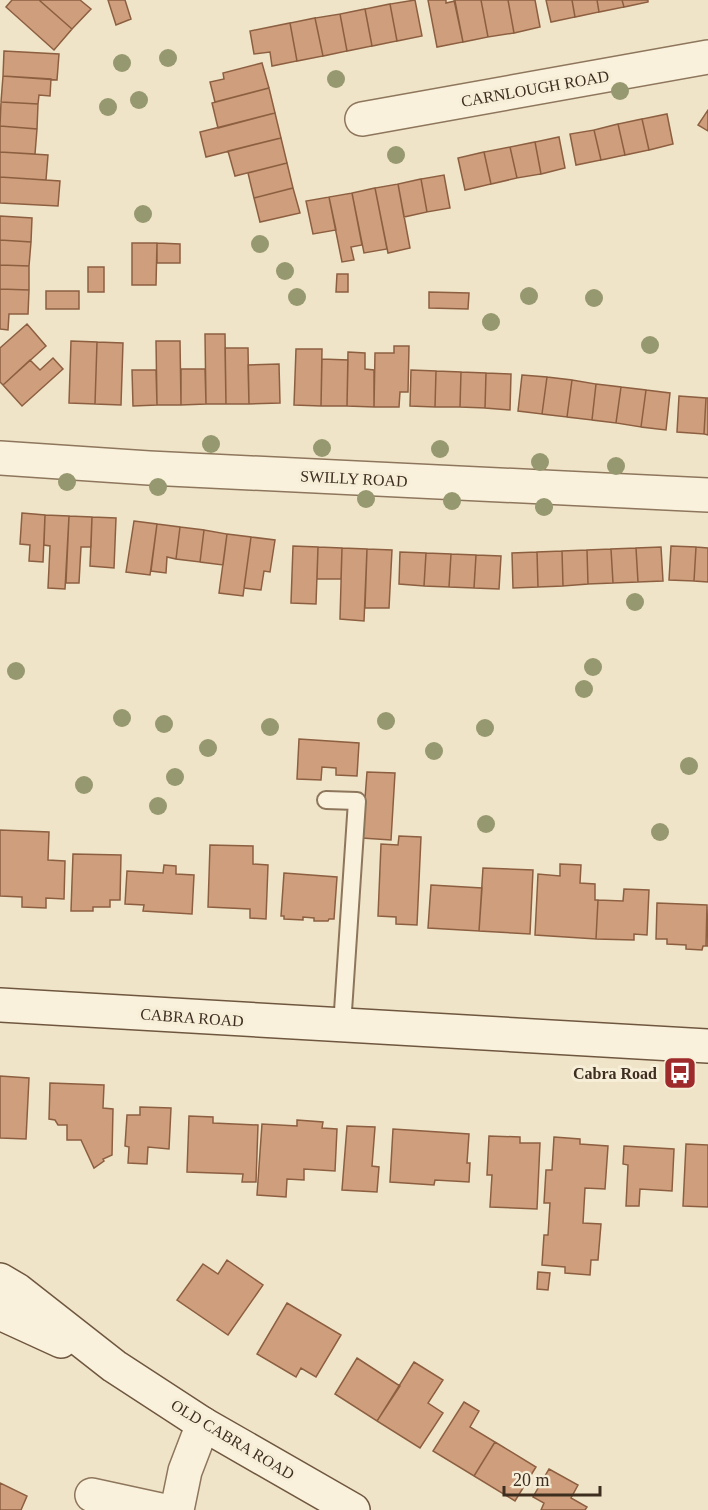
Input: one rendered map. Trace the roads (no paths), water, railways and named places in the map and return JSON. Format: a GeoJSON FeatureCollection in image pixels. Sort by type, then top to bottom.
{"type":"FeatureCollection","features":[{"type":"Feature","properties":{"kind":"main road","name":"CARNLOUGH ROAD"},"geometry":{"type":"LineString","coordinates":[[362,119],[708,57]]}},
{"type":"Feature","properties":{"kind":"main road","name":"SWILLY ROAD"},"geometry":{"type":"LineString","coordinates":[[0,458],[149,468],[708,495]]}},
{"type":"Feature","properties":{"kind":"main road","name":"CABRA ROAD"},"geometry":{"type":"LineString","coordinates":[[0,1005],[708,1046]]}},
{"type":"Feature","properties":{"kind":"main road","name":"OLD CABRA ROAD"},"geometry":{"type":"LineString","coordinates":[[0,1280],[17,1290],[114,1366],[203,1424],[353,1510]]}},
{"type":"Feature","properties":{"kind":"main road","name":"OLD CABRA ROAD"},"geometry":{"type":"LineString","coordinates":[[0,1312],[114,1366]]}},
{"type":"Feature","properties":{"kind":"main road"},"geometry":{"type":"LineString","coordinates":[[177,1510],[185,1471],[203,1424]]}},
{"type":"Feature","properties":{"kind":"main road"},"geometry":{"type":"LineString","coordinates":[[92,1495],[161,1510]]}},
{"type":"Feature","properties":{"kind":"lane"},"geometry":{"type":"LineString","coordinates":[[326,800],[357,801],[342,1026]]}},
{"type":"Feature","properties":{"kind":"place","name":"Cabra Road"},"geometry":{"type":"Point","coordinates":[680,1073]}}]}
